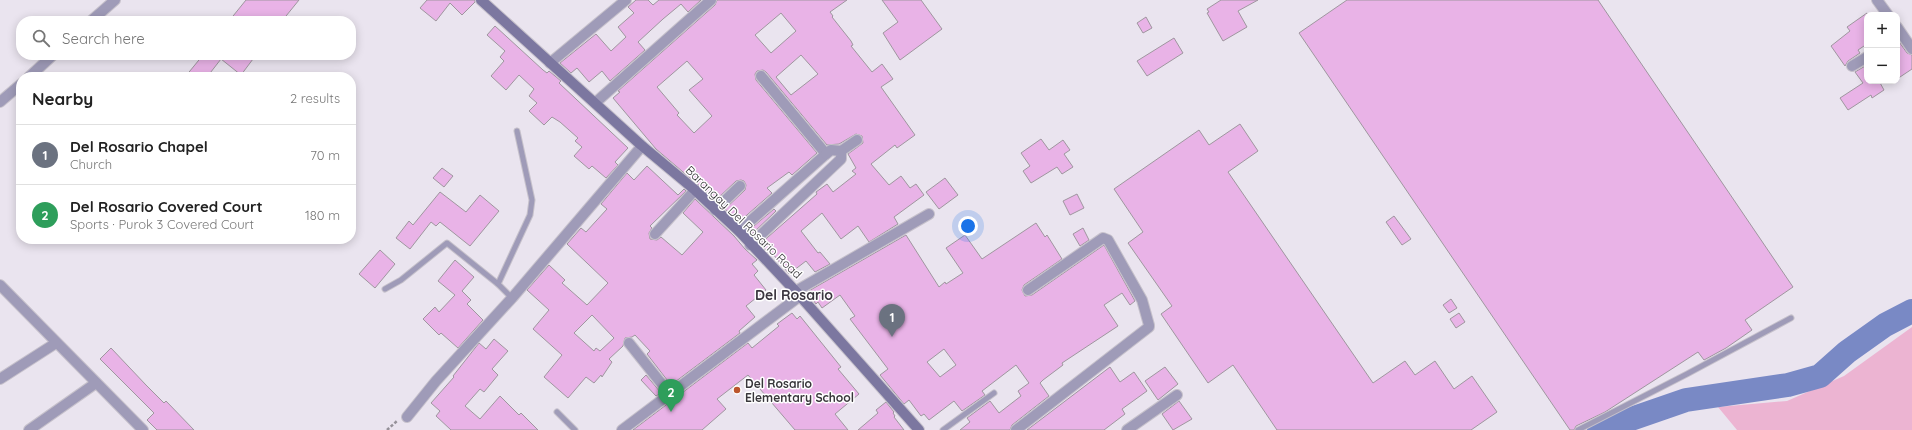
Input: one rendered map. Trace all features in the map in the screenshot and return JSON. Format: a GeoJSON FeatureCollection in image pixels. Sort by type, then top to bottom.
{"type":"FeatureCollection","features":[{"type":"Feature","properties":{"kind":"main road","name":"Barangay Del Rosario Road"},"geometry":{"type":"LineString","coordinates":[[481,0],[642,146],[695,190],[714,210],[738,231],[798,294],[919,430]]}},
{"type":"Feature","properties":{"kind":"street"},"geometry":{"type":"LineString","coordinates":[[97,16],[115,0]]}},
{"type":"Feature","properties":{"kind":"street"},"geometry":{"type":"LineString","coordinates":[[550,63],[626,0]]}},
{"type":"Feature","properties":{"kind":"street"},"geometry":{"type":"LineString","coordinates":[[595,103],[711,0]]}},
{"type":"Feature","properties":{"kind":"street"},"geometry":{"type":"LineString","coordinates":[[1877,0],[1886,12]]}},
{"type":"Feature","properties":{"kind":"street"},"geometry":{"type":"LineString","coordinates":[[1900,34],[1912,48]]}},
{"type":"Feature","properties":{"kind":"street"},"geometry":{"type":"LineString","coordinates":[[1852,66],[1864,59]]}},
{"type":"Feature","properties":{"kind":"street"},"geometry":{"type":"LineString","coordinates":[[34,72],[48,60]]}},
{"type":"Feature","properties":{"kind":"street"},"geometry":{"type":"LineString","coordinates":[[761,76],[826,154]]}},
{"type":"Feature","properties":{"kind":"street"},"geometry":{"type":"LineString","coordinates":[[0,102],[16,88]]}},
{"type":"Feature","properties":{"kind":"street"},"geometry":{"type":"LineString","coordinates":[[738,231],[831,150],[842,151],[857,140]]}},
{"type":"Feature","properties":{"kind":"street"},"geometry":{"type":"LineString","coordinates":[[407,417],[436,380],[512,298],[642,146]]}},
{"type":"Feature","properties":{"kind":"street"},"geometry":{"type":"LineString","coordinates":[[750,245],[838,163],[841,159],[842,151]]}},
{"type":"Feature","properties":{"kind":"street"},"geometry":{"type":"LineString","coordinates":[[714,210],[740,186]]}},
{"type":"Feature","properties":{"kind":"street"},"geometry":{"type":"LineString","coordinates":[[655,234],[695,190]]}},
{"type":"Feature","properties":{"kind":"street"},"geometry":{"type":"LineString","coordinates":[[624,430],[798,294],[929,214]]}},
{"type":"Feature","properties":{"kind":"street"},"geometry":{"type":"LineString","coordinates":[[1016,430],[1149,327],[1142,300],[1108,240],[1105,238],[1102,238],[1028,290]]}},
{"type":"Feature","properties":{"kind":"street"},"geometry":{"type":"LineString","coordinates":[[0,285],[142,430]]}},
{"type":"Feature","properties":{"kind":"street"},"geometry":{"type":"LineString","coordinates":[[0,379],[56,342]]}},
{"type":"Feature","properties":{"kind":"street"},"geometry":{"type":"LineString","coordinates":[[630,343],[669,394]]}},
{"type":"Feature","properties":{"kind":"street"},"geometry":{"type":"LineString","coordinates":[[29,430],[96,383]]}},
{"type":"Feature","properties":{"kind":"street"},"geometry":{"type":"LineString","coordinates":[[1127,430],[1177,395]]}},
{"type":"Feature","properties":{"kind":"lane"},"geometry":{"type":"LineString","coordinates":[[498,284],[530,215],[532,200],[517,131]]}},
{"type":"Feature","properties":{"kind":"lane"},"geometry":{"type":"LineString","coordinates":[[385,289],[401,280],[447,243],[498,284],[512,298]]}},
{"type":"Feature","properties":{"kind":"lane"},"geometry":{"type":"LineString","coordinates":[[1578,430],[1687,374],[1790,318]]}},
{"type":"Feature","properties":{"kind":"lane"},"geometry":{"type":"LineString","coordinates":[[943,430],[994,393]]}},
{"type":"Feature","properties":{"kind":"lane"},"geometry":{"type":"LineString","coordinates":[[557,412],[575,430]]}},
{"type":"Feature","properties":{"kind":"shaded area"},"geometry":{"type":"Polygon","coordinates":[[[1912,327],[1912,430],[1737,430],[1718,407],[1787,401],[1844,376],[1912,327]]]}},
{"type":"Feature","properties":{"kind":"building"},"geometry":{"type":"Polygon","coordinates":[[[246,0],[299,0],[286,16],[233,16],[246,0]]]}},
{"type":"Feature","properties":{"kind":"building"},"geometry":{"type":"Polygon","coordinates":[[[427,0],[475,0],[475,2],[462,15],[450,3],[436,21],[420,8],[427,0]]]}},
{"type":"Feature","properties":{"kind":"building"},"geometry":{"type":"Polygon","coordinates":[[[636,0],[648,0],[653,5],[659,0],[701,0],[688,12],[681,4],[663,19],[638,42],[645,50],[610,81],[602,71],[589,82],[577,68],[571,73],[560,63],[596,34],[611,51],[626,37],[618,27],[634,13],[628,7],[636,0]]]}},
{"type":"Feature","properties":{"kind":"building"},"geometry":{"type":"Polygon","coordinates":[[[717,0],[847,0],[830,12],[833,16],[832,17],[851,41],[853,45],[851,46],[872,72],[882,64],[893,79],[881,87],[915,135],[897,148],[895,145],[871,164],[889,185],[901,176],[910,188],[916,184],[924,195],[894,217],[898,224],[869,242],[858,226],[841,239],[822,213],[801,231],[818,253],[820,252],[830,264],[815,272],[806,261],[789,274],[769,249],[767,251],[760,244],[817,194],[816,192],[827,184],[833,192],[856,174],[852,171],[856,168],[848,154],[863,143],[862,136],[856,134],[839,144],[827,145],[766,72],[763,70],[757,71],[755,74],[756,80],[817,153],[792,175],[789,172],[767,188],[772,193],[739,222],[725,209],[745,190],[746,185],[744,181],[736,181],[716,200],[656,149],[613,98],[620,92],[618,91],[715,5],[717,0]],[[781,13],[755,35],[771,53],[796,31],[781,13]],[[801,55],[776,77],[791,95],[818,74],[801,55]],[[687,61],[657,87],[679,113],[677,115],[694,133],[712,116],[689,90],[703,79],[687,61]]]}},
{"type":"Feature","properties":{"kind":"building"},"geometry":{"type":"Polygon","coordinates":[[[882,0],[921,0],[942,29],[900,60],[883,33],[898,22],[882,0]]]}},
{"type":"Feature","properties":{"kind":"building"},"geometry":{"type":"Polygon","coordinates":[[[1221,0],[1258,0],[1238,11],[1247,27],[1223,41],[1207,13],[1209,12],[1207,9],[1221,0]]]}},
{"type":"Feature","properties":{"kind":"building"},"geometry":{"type":"Polygon","coordinates":[[[1347,0],[1598,0],[1793,287],[1745,320],[1752,330],[1726,348],[1704,360],[1698,352],[1605,412],[1576,426],[1574,430],[1570,430],[1299,33],[1347,0]]]}},
{"type":"Feature","properties":{"kind":"building"},"geometry":{"type":"Polygon","coordinates":[[[1864,15],[1864,46],[1858,50],[1860,53],[1848,61],[1845,66],[1831,46],[1850,31],[1847,27],[1864,15]]]}},
{"type":"Feature","properties":{"kind":"building"},"geometry":{"type":"Polygon","coordinates":[[[1146,17],[1152,28],[1143,33],[1137,23],[1146,17]]]}},
{"type":"Feature","properties":{"kind":"building"},"geometry":{"type":"Polygon","coordinates":[[[495,26],[543,70],[547,73],[549,71],[561,81],[559,83],[628,148],[615,162],[618,165],[606,178],[592,166],[589,169],[574,156],[582,147],[575,141],[578,138],[560,122],[552,117],[544,125],[529,111],[537,103],[529,96],[534,89],[519,75],[506,90],[491,76],[504,61],[500,57],[505,51],[487,35],[495,26]]]}},
{"type":"Feature","properties":{"kind":"building"},"geometry":{"type":"Polygon","coordinates":[[[1174,38],[1183,53],[1147,76],[1137,61],[1174,38]]]}},
{"type":"Feature","properties":{"kind":"building"},"geometry":{"type":"Polygon","coordinates":[[[1900,43],[1907,53],[1912,55],[1912,69],[1900,77],[1900,43]]]}},
{"type":"Feature","properties":{"kind":"building"},"geometry":{"type":"Polygon","coordinates":[[[199,60],[220,60],[211,72],[189,72],[199,60]]]}},
{"type":"Feature","properties":{"kind":"building"},"geometry":{"type":"Polygon","coordinates":[[[222,60],[252,60],[243,72],[237,72],[222,60]]]}},
{"type":"Feature","properties":{"kind":"building"},"geometry":{"type":"Polygon","coordinates":[[[1864,67],[1864,84],[1881,84],[1884,90],[1872,98],[1871,95],[1848,110],[1840,98],[1863,83],[1855,72],[1864,67]]]}},
{"type":"Feature","properties":{"kind":"building"},"geometry":{"type":"Polygon","coordinates":[[[1240,124],[1258,151],[1228,172],[1373,383],[1405,361],[1415,375],[1435,361],[1454,389],[1472,376],[1497,412],[1471,430],[1277,430],[1233,365],[1208,383],[1161,314],[1172,306],[1128,243],[1143,232],[1114,189],[1199,130],[1209,145],[1240,124]]]}},
{"type":"Feature","properties":{"kind":"building"},"geometry":{"type":"Polygon","coordinates":[[[1041,139],[1049,150],[1063,140],[1070,150],[1064,154],[1073,167],[1062,174],[1057,167],[1031,183],[1023,171],[1030,166],[1021,153],[1041,139]]]}},
{"type":"Feature","properties":{"kind":"building"},"geometry":{"type":"Polygon","coordinates":[[[647,166],[678,195],[684,189],[686,191],[650,226],[652,228],[649,233],[650,239],[657,240],[661,237],[682,255],[703,232],[683,213],[695,199],[757,260],[752,264],[758,271],[754,275],[766,290],[746,306],[755,317],[739,331],[740,333],[671,385],[647,354],[650,351],[635,335],[625,338],[623,346],[609,359],[612,362],[602,377],[601,375],[594,383],[586,377],[568,398],[544,377],[562,355],[533,329],[549,310],[527,290],[549,265],[565,280],[562,283],[587,305],[608,283],[567,244],[581,228],[586,232],[607,209],[601,204],[627,173],[634,180],[647,166]],[[592,315],[574,333],[594,351],[596,348],[600,351],[614,338],[592,315]]]}},
{"type":"Feature","properties":{"kind":"building"},"geometry":{"type":"Polygon","coordinates":[[[442,168],[453,176],[444,187],[433,178],[442,168]]]}},
{"type":"Feature","properties":{"kind":"building"},"geometry":{"type":"Polygon","coordinates":[[[945,178],[958,195],[939,209],[926,192],[945,178]]]}},
{"type":"Feature","properties":{"kind":"building"},"geometry":{"type":"Polygon","coordinates":[[[440,192],[466,212],[480,195],[499,211],[470,246],[440,222],[436,226],[431,222],[410,249],[396,238],[409,221],[413,225],[440,192]]]}},
{"type":"Feature","properties":{"kind":"building"},"geometry":{"type":"Polygon","coordinates":[[[1077,194],[1084,208],[1070,215],[1063,201],[1077,194]]]}},
{"type":"Feature","properties":{"kind":"building"},"geometry":{"type":"Polygon","coordinates":[[[774,209],[776,211],[751,235],[748,231],[774,209]]]}},
{"type":"Feature","properties":{"kind":"building"},"geometry":{"type":"Polygon","coordinates":[[[1394,216],[1411,239],[1402,245],[1386,222],[1394,216]]]}},
{"type":"Feature","properties":{"kind":"building"},"geometry":{"type":"Polygon","coordinates":[[[1036,223],[1045,237],[1047,235],[1062,259],[1024,285],[1022,290],[1025,296],[1032,295],[1104,245],[1135,301],[1130,305],[1122,293],[1104,305],[1118,326],[1062,363],[1063,365],[1043,380],[1040,383],[1049,396],[1012,425],[1010,430],[960,430],[970,422],[967,418],[990,401],[999,413],[1021,396],[1018,391],[1029,383],[1016,365],[982,391],[985,395],[962,411],[954,401],[929,420],[924,414],[921,416],[909,400],[904,404],[880,375],[888,369],[850,319],[855,316],[840,295],[822,308],[818,302],[816,304],[807,292],[906,235],[939,287],[945,282],[946,284],[963,273],[946,248],[965,235],[982,259],[1036,223]],[[944,349],[927,362],[940,377],[956,365],[944,349]]]}},
{"type":"Feature","properties":{"kind":"building"},"geometry":{"type":"Polygon","coordinates":[[[1083,228],[1089,240],[1080,246],[1073,234],[1083,228]]]}},
{"type":"Feature","properties":{"kind":"building"},"geometry":{"type":"Polygon","coordinates":[[[380,250],[395,264],[375,288],[359,274],[380,250]]]}},
{"type":"Feature","properties":{"kind":"building"},"geometry":{"type":"Polygon","coordinates":[[[455,260],[474,277],[462,291],[471,300],[467,304],[483,320],[458,348],[441,333],[439,335],[423,319],[435,307],[439,312],[455,295],[438,281],[455,260]]]}},
{"type":"Feature","properties":{"kind":"building"},"geometry":{"type":"Polygon","coordinates":[[[1451,299],[1457,308],[1449,313],[1443,305],[1451,299]]]}},
{"type":"Feature","properties":{"kind":"building","name":"Del Rosario Elementary School"},"geometry":{"type":"Polygon","coordinates":[[[792,313],[797,319],[800,316],[841,367],[838,369],[859,394],[835,414],[848,430],[795,430],[748,375],[717,399],[726,409],[702,430],[633,430],[748,343],[752,348],[779,326],[777,324],[792,313]]]}},
{"type":"Feature","properties":{"kind":"building"},"geometry":{"type":"Polygon","coordinates":[[[1459,313],[1465,322],[1456,328],[1450,319],[1459,313]]]}},
{"type":"Feature","properties":{"kind":"building"},"geometry":{"type":"Polygon","coordinates":[[[494,339],[508,351],[492,369],[498,375],[484,392],[480,389],[465,406],[480,419],[500,396],[519,415],[521,413],[538,430],[451,430],[436,416],[440,411],[431,403],[454,377],[453,376],[479,343],[486,349],[494,339]]]}},
{"type":"Feature","properties":{"kind":"building"},"geometry":{"type":"Polygon","coordinates":[[[111,348],[164,403],[166,401],[194,430],[157,430],[147,420],[154,413],[100,359],[111,348]]]}},
{"type":"Feature","properties":{"kind":"building"},"geometry":{"type":"Polygon","coordinates":[[[1110,367],[1120,382],[1134,372],[1147,391],[1122,409],[1125,414],[1104,430],[1027,430],[1110,367]]]}},
{"type":"Feature","properties":{"kind":"building"},"geometry":{"type":"Polygon","coordinates":[[[1165,367],[1178,384],[1158,400],[1145,381],[1165,367]]]}},
{"type":"Feature","properties":{"kind":"building"},"geometry":{"type":"Polygon","coordinates":[[[646,375],[661,393],[656,396],[641,380],[646,375]]]}},
{"type":"Feature","properties":{"kind":"building"},"geometry":{"type":"Polygon","coordinates":[[[1179,401],[1192,419],[1173,430],[1162,414],[1179,401]]]}},
{"type":"Feature","properties":{"kind":"building"},"geometry":{"type":"Polygon","coordinates":[[[886,402],[894,412],[894,417],[904,430],[858,430],[878,413],[876,410],[886,402]]]}},
{"type":"Feature","properties":{"kind":"waterway"},"geometry":{"type":"LineString","coordinates":[[1599,430],[1686,400],[1788,385],[1820,376],[1847,352],[1885,325],[1912,311]]}},
{"type":"Feature","properties":{"kind":"place","name":"Del Rosario Chapel"},"geometry":{"type":"Point","coordinates":[892,337]}},
{"type":"Feature","properties":{"kind":"place","name":"Del Rosario Elementary School"},"geometry":{"type":"Point","coordinates":[737,390]}},
{"type":"Feature","properties":{"kind":"place","name":"Del Rosario Covered Court"},"geometry":{"type":"Point","coordinates":[671,412]}},
{"type":"Feature","properties":{"kind":"district","name":"Del Rosario"},"geometry":{"type":"Point","coordinates":[794,295]}}]}
